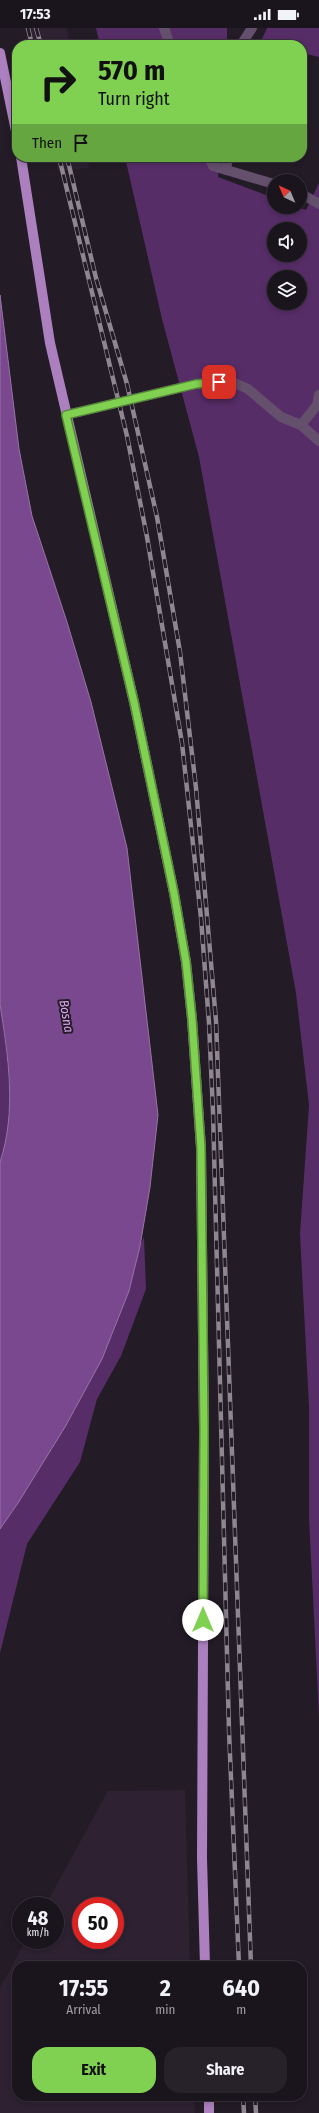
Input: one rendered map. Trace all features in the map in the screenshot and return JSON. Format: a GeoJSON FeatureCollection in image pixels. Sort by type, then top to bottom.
{"type":"FeatureCollection","features":[{"type":"Feature","properties":{"kind":"main road"},"geometry":{"type":"LineString","coordinates":[[0,53],[12,112]]}},
{"type":"Feature","properties":{"kind":"main road"},"geometry":{"type":"LineString","coordinates":[[22,162],[50,343],[134,702],[172,885],[186,962],[192,1019],[201,1148],[204,1423],[202,1843],[205,1961]]}},
{"type":"Feature","properties":{"kind":"main road"},"geometry":{"type":"LineString","coordinates":[[209,2101],[209,2113]]}},
{"type":"Feature","properties":{"kind":"street"},"geometry":{"type":"LineString","coordinates":[[164,28],[168,40]]}},
{"type":"Feature","properties":{"kind":"street"},"geometry":{"type":"LineString","coordinates":[[244,40],[252,28]]}},
{"type":"Feature","properties":{"kind":"street"},"geometry":{"type":"LineString","coordinates":[[211,162],[213,166],[267,182]]}},
{"type":"Feature","properties":{"kind":"street"},"geometry":{"type":"LineString","coordinates":[[226,170],[227,162]]}},
{"type":"Feature","properties":{"kind":"street"},"geometry":{"type":"LineString","coordinates":[[307,196],[319,204]]}},
{"type":"Feature","properties":{"kind":"street"},"geometry":{"type":"LineString","coordinates":[[66,415],[196,384],[230,381],[248,389],[281,417],[301,425],[319,441]]}},
{"type":"Feature","properties":{"kind":"street"},"geometry":{"type":"LineString","coordinates":[[301,425],[317,405],[319,395]]}},
{"type":"Feature","properties":{"kind":"shaded area"},"geometry":{"type":"Polygon","coordinates":[[[24,28],[67,28],[69,40],[28,40],[24,28]]]}},
{"type":"Feature","properties":{"kind":"shaded area"},"geometry":{"type":"Polygon","coordinates":[[[96,28],[227,28],[227,40],[99,40],[96,28]]]}},
{"type":"Feature","properties":{"kind":"shaded area"},"geometry":{"type":"Polygon","coordinates":[[[267,28],[319,28],[319,57],[307,54],[307,40],[261,40],[267,28]]]}},
{"type":"Feature","properties":{"kind":"shaded area"},"geometry":{"type":"Polygon","coordinates":[[[56,162],[88,162],[89,168],[58,171],[56,162]]]}},
{"type":"Feature","properties":{"kind":"shaded area"},"geometry":{"type":"Polygon","coordinates":[[[126,162],[219,162],[218,177],[267,195],[267,214],[307,214],[307,208],[319,183],[319,1716],[309,1518],[309,1406],[300,1234],[309,1105],[296,993],[199,457],[162,319],[126,162]]]}},
{"type":"Feature","properties":{"kind":"shaded area"},"geometry":{"type":"Polygon","coordinates":[[[0,1004],[8,1063],[9,1103],[5,1143],[0,1162],[0,1004]]]}},
{"type":"Feature","properties":{"kind":"shaded area"},"geometry":{"type":"Polygon","coordinates":[[[144,1237],[146,1289],[121,1356],[97,1399],[80,1462],[27,1544],[0,1653],[0,1529],[18,1503],[144,1237]]]}},
{"type":"Feature","properties":{"kind":"shaded area"},"geometry":{"type":"Polygon","coordinates":[[[185,1790],[190,1961],[15,1961],[21,1949],[64,1949],[64,1897],[50,1897],[108,1791],[185,1790]]]}},
{"type":"Feature","properties":{"kind":"shaded area"},"geometry":{"type":"Polygon","coordinates":[[[12,1966],[12,2101],[194,2101],[195,2113],[0,2113],[0,1988],[12,1966]]]}},
{"type":"Feature","properties":{"kind":"water","name":"Bosna"},"geometry":{"type":"Polygon","coordinates":[[[0,295],[19,449],[32,516],[67,622],[91,702],[127,848],[158,1115],[150,1187],[140,1246],[129,1291],[102,1359],[65,1427],[18,1503],[0,1529],[0,1162],[5,1143],[10,1103],[6,1043],[0,1004],[0,295]]]}},
{"type":"Feature","properties":{"kind":"railway"},"geometry":{"type":"LineString","coordinates":[[28,28],[31,40]]}},
{"type":"Feature","properties":{"kind":"railway"},"geometry":{"type":"LineString","coordinates":[[36,28],[40,40]]}},
{"type":"Feature","properties":{"kind":"railway"},"geometry":{"type":"LineString","coordinates":[[60,162],[127,436],[147,537],[182,743],[201,918],[209,1023],[213,1112],[229,1731],[239,1961]]}},
{"type":"Feature","properties":{"kind":"railway"},"geometry":{"type":"LineString","coordinates":[[68,162],[96,278],[127,384],[157,517],[180,652],[196,788],[216,1021],[251,1961]]}},
{"type":"Feature","properties":{"kind":"railway"},"geometry":{"type":"LineString","coordinates":[[243,2101],[244,2113]]}},
{"type":"Feature","properties":{"kind":"railway"},"geometry":{"type":"LineString","coordinates":[[255,2101],[256,2113]]}},
{"type":"Feature","properties":{"kind":"route"},"geometry":{"type":"LineString","coordinates":[[203,1620],[204,1431],[201,1148],[192,1019],[186,962],[174,893],[134,702],[66,415],[196,384],[219,382]]}}]}
